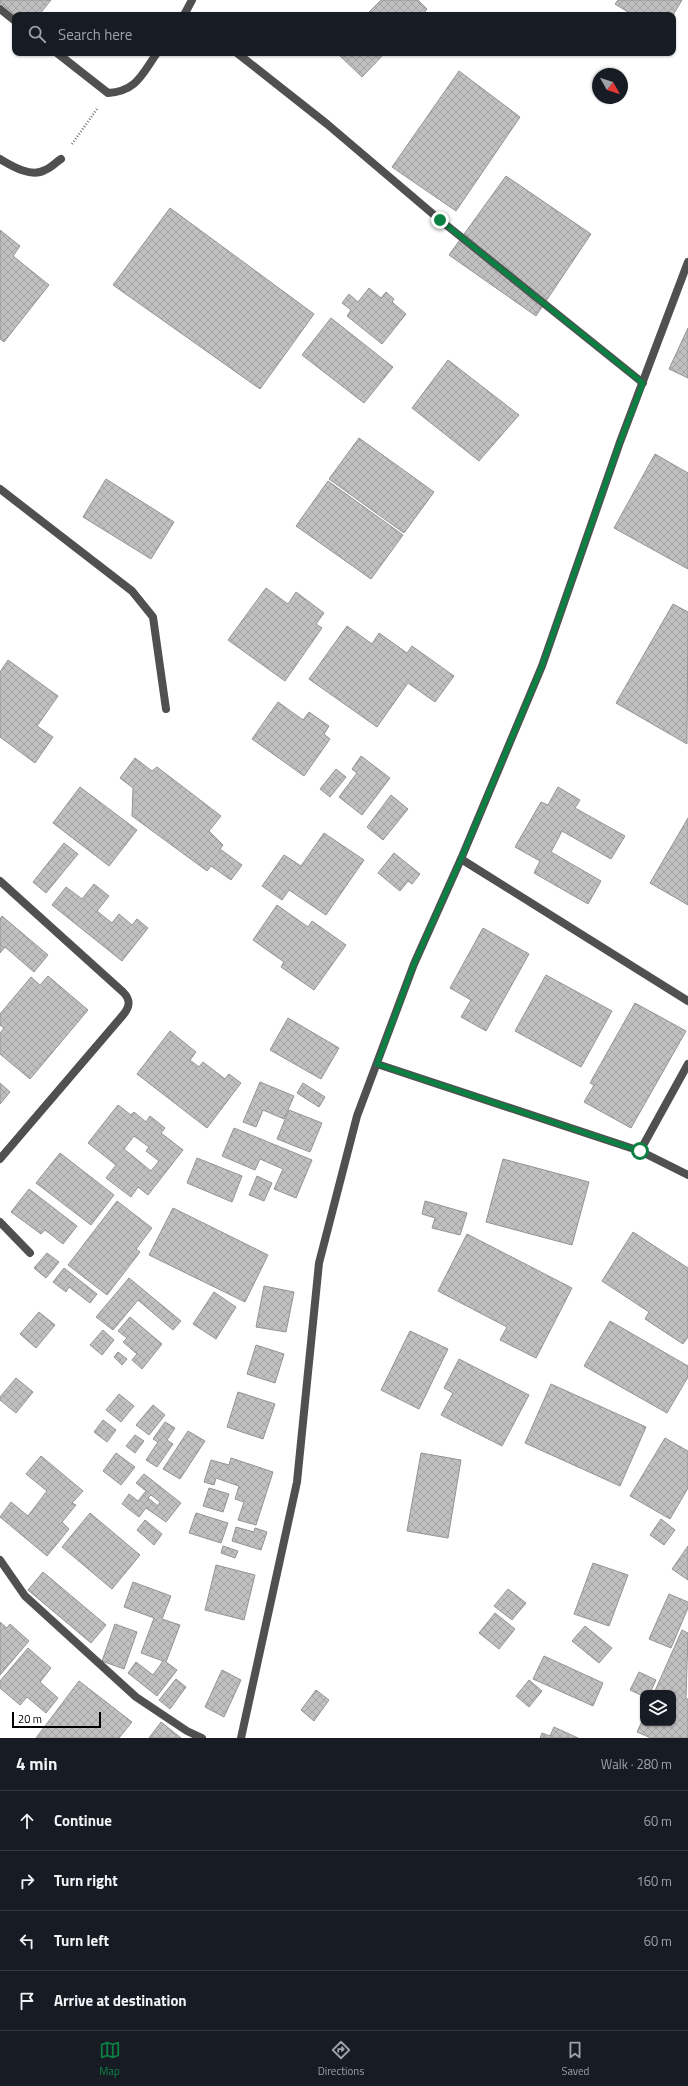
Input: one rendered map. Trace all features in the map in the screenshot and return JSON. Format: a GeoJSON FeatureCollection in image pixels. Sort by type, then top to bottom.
{"type":"FeatureCollection","features":[{"type":"Feature","properties":{"kind":"street"},"geometry":{"type":"LineString","coordinates":[[187,12],[192,0]]}},
{"type":"Feature","properties":{"kind":"street"},"geometry":{"type":"LineString","coordinates":[[0,9],[12,19]]}},
{"type":"Feature","properties":{"kind":"street"},"geometry":{"type":"LineString","coordinates":[[61,56],[108,93],[120,92],[132,87],[154,56]]}},
{"type":"Feature","properties":{"kind":"street"},"geometry":{"type":"LineString","coordinates":[[241,56],[327,124],[440,220],[643,383]]}},
{"type":"Feature","properties":{"kind":"street"},"geometry":{"type":"LineString","coordinates":[[0,159],[17,169],[32,172],[44,171],[61,159]]}},
{"type":"Feature","properties":{"kind":"street"},"geometry":{"type":"LineString","coordinates":[[241,1738],[296,1482],[319,1263],[357,1116],[414,964],[461,859],[542,666],[620,442],[688,262]]}},
{"type":"Feature","properties":{"kind":"street"},"geometry":{"type":"LineString","coordinates":[[0,489],[132,591],[142,602],[152,617],[166,709]]}},
{"type":"Feature","properties":{"kind":"street"},"geometry":{"type":"LineString","coordinates":[[461,859],[688,1001]]}},
{"type":"Feature","properties":{"kind":"street"},"geometry":{"type":"LineString","coordinates":[[0,881],[123,992],[128,997],[129,1003],[123,1016],[0,1159]]}},
{"type":"Feature","properties":{"kind":"street"},"geometry":{"type":"LineString","coordinates":[[377,1064],[640,1151],[688,1175]]}},
{"type":"Feature","properties":{"kind":"street"},"geometry":{"type":"LineString","coordinates":[[640,1151],[688,1064]]}},
{"type":"Feature","properties":{"kind":"street"},"geometry":{"type":"LineString","coordinates":[[0,1222],[30,1253]]}},
{"type":"Feature","properties":{"kind":"street"},"geometry":{"type":"LineString","coordinates":[[0,1560],[25,1596],[136,1697],[187,1731],[202,1738]]}},
{"type":"Feature","properties":{"kind":"path"},"geometry":{"type":"LineString","coordinates":[[61,159],[108,93]]}},
{"type":"Feature","properties":{"kind":"building"},"geometry":{"type":"Polygon","coordinates":[[[0,0],[51,0],[41,12],[12,13],[0,3],[0,0]]]}},
{"type":"Feature","properties":{"kind":"building"},"geometry":{"type":"Polygon","coordinates":[[[381,0],[418,0],[427,9],[424,12],[369,12],[381,0]]]}},
{"type":"Feature","properties":{"kind":"building"},"geometry":{"type":"Polygon","coordinates":[[[618,0],[682,0],[675,12],[628,12],[615,4],[618,0]]]}},
{"type":"Feature","properties":{"kind":"building"},"geometry":{"type":"Polygon","coordinates":[[[340,56],[382,56],[362,77],[340,56]]]}},
{"type":"Feature","properties":{"kind":"building"},"geometry":{"type":"Polygon","coordinates":[[[459,71],[520,117],[456,211],[392,167],[459,71]]]}},
{"type":"Feature","properties":{"kind":"building"},"geometry":{"type":"Polygon","coordinates":[[[506,176],[591,234],[536,316],[449,255],[506,176]]]}},
{"type":"Feature","properties":{"kind":"building"},"geometry":{"type":"Polygon","coordinates":[[[170,208],[314,314],[260,389],[113,285],[170,208]]]}},
{"type":"Feature","properties":{"kind":"building"},"geometry":{"type":"Polygon","coordinates":[[[0,230],[20,246],[13,256],[49,285],[4,342],[0,339],[0,230]]]}},
{"type":"Feature","properties":{"kind":"building"},"geometry":{"type":"Polygon","coordinates":[[[369,288],[381,298],[386,292],[394,299],[392,302],[406,314],[382,344],[347,316],[351,310],[342,303],[349,294],[358,302],[369,288]]]}},
{"type":"Feature","properties":{"kind":"building"},"geometry":{"type":"Polygon","coordinates":[[[331,318],[393,367],[364,403],[302,355],[331,318]]]}},
{"type":"Feature","properties":{"kind":"building"},"geometry":{"type":"Polygon","coordinates":[[[688,328],[688,378],[669,369],[688,328]]]}},
{"type":"Feature","properties":{"kind":"building"},"geometry":{"type":"Polygon","coordinates":[[[448,360],[519,415],[479,461],[412,408],[448,360]]]}},
{"type":"Feature","properties":{"kind":"building"},"geometry":{"type":"Polygon","coordinates":[[[359,438],[434,492],[404,533],[329,479],[359,438]]]}},
{"type":"Feature","properties":{"kind":"building"},"geometry":{"type":"Polygon","coordinates":[[[655,454],[688,473],[688,569],[614,528],[655,454]]]}},
{"type":"Feature","properties":{"kind":"building"},"geometry":{"type":"Polygon","coordinates":[[[106,479],[174,522],[151,559],[83,517],[106,479]]]}},
{"type":"Feature","properties":{"kind":"building"},"geometry":{"type":"Polygon","coordinates":[[[328,481],[403,535],[371,579],[296,526],[328,481]]]}},
{"type":"Feature","properties":{"kind":"building"},"geometry":{"type":"Polygon","coordinates":[[[266,588],[288,604],[296,592],[324,613],[316,624],[322,628],[285,681],[228,640],[266,588]]]}},
{"type":"Feature","properties":{"kind":"building"},"geometry":{"type":"Polygon","coordinates":[[[673,604],[688,612],[687,744],[616,703],[673,604]]]}},
{"type":"Feature","properties":{"kind":"building"},"geometry":{"type":"Polygon","coordinates":[[[347,626],[372,644],[379,633],[407,653],[412,646],[454,676],[435,702],[408,683],[377,727],[309,679],[347,626]]]}},
{"type":"Feature","properties":{"kind":"building"},"geometry":{"type":"Polygon","coordinates":[[[8,660],[58,696],[37,726],[53,737],[35,763],[0,737],[0,672],[8,660]]]}},
{"type":"Feature","properties":{"kind":"building"},"geometry":{"type":"Polygon","coordinates":[[[278,702],[303,720],[309,712],[329,726],[324,734],[330,739],[304,776],[252,739],[278,702]]]}},
{"type":"Feature","properties":{"kind":"building"},"geometry":{"type":"Polygon","coordinates":[[[361,756],[390,778],[362,815],[339,797],[357,773],[352,769],[361,756]]]}},
{"type":"Feature","properties":{"kind":"building"},"geometry":{"type":"Polygon","coordinates":[[[135,758],[152,771],[157,767],[221,816],[209,831],[223,845],[220,849],[242,865],[231,880],[211,866],[207,871],[132,816],[133,788],[120,778],[135,758]]]}},
{"type":"Feature","properties":{"kind":"building"},"geometry":{"type":"Polygon","coordinates":[[[336,769],[346,777],[330,797],[320,789],[336,769]]]}},
{"type":"Feature","properties":{"kind":"building"},"geometry":{"type":"Polygon","coordinates":[[[80,787],[137,830],[109,866],[53,823],[80,787]]]}},
{"type":"Feature","properties":{"kind":"building"},"geometry":{"type":"Polygon","coordinates":[[[558,787],[580,800],[575,808],[625,836],[611,859],[562,831],[551,852],[601,881],[588,904],[534,873],[540,861],[515,847],[541,802],[548,805],[558,787]]]}},
{"type":"Feature","properties":{"kind":"building"},"geometry":{"type":"Polygon","coordinates":[[[391,795],[408,809],[383,840],[367,827],[391,795]]]}},
{"type":"Feature","properties":{"kind":"building"},"geometry":{"type":"Polygon","coordinates":[[[688,818],[688,905],[650,883],[688,818]]]}},
{"type":"Feature","properties":{"kind":"building"},"geometry":{"type":"Polygon","coordinates":[[[324,833],[364,860],[326,915],[289,890],[282,900],[262,886],[284,855],[301,866],[324,833]]]}},
{"type":"Feature","properties":{"kind":"building"},"geometry":{"type":"Polygon","coordinates":[[[64,843],[78,854],[46,893],[33,882],[64,843]]]}},
{"type":"Feature","properties":{"kind":"building"},"geometry":{"type":"Polygon","coordinates":[[[394,853],[420,874],[412,884],[408,881],[400,891],[378,873],[394,853]]]}},
{"type":"Feature","properties":{"kind":"building"},"geometry":{"type":"Polygon","coordinates":[[[94,884],[109,896],[97,911],[112,923],[119,914],[132,925],[137,919],[148,928],[122,961],[52,905],[66,887],[82,899],[94,884]]]}},
{"type":"Feature","properties":{"kind":"building"},"geometry":{"type":"Polygon","coordinates":[[[277,905],[308,927],[312,921],[346,945],[314,990],[281,967],[284,962],[253,940],[277,905]]]}},
{"type":"Feature","properties":{"kind":"building"},"geometry":{"type":"Polygon","coordinates":[[[2,916],[48,955],[34,972],[5,947],[0,953],[0,919],[2,916]]]}},
{"type":"Feature","properties":{"kind":"building"},"geometry":{"type":"Polygon","coordinates":[[[483,928],[529,954],[486,1031],[461,1017],[471,1000],[450,988],[483,928]]]}},
{"type":"Feature","properties":{"kind":"building"},"geometry":{"type":"Polygon","coordinates":[[[546,975],[612,1011],[581,1067],[515,1031],[546,975]]]}},
{"type":"Feature","properties":{"kind":"building"},"geometry":{"type":"Polygon","coordinates":[[[48,976],[88,1010],[30,1079],[0,1054],[0,1033],[4,1028],[0,1025],[0,1014],[31,977],[40,985],[48,976]]]}},
{"type":"Feature","properties":{"kind":"building"},"geometry":{"type":"Polygon","coordinates":[[[635,1003],[686,1031],[631,1128],[584,1102],[594,1085],[590,1083],[635,1003]]]}},
{"type":"Feature","properties":{"kind":"building"},"geometry":{"type":"Polygon","coordinates":[[[288,1018],[339,1048],[321,1079],[270,1050],[288,1018]]]}},
{"type":"Feature","properties":{"kind":"building"},"geometry":{"type":"Polygon","coordinates":[[[170,1031],[196,1052],[190,1060],[199,1067],[203,1062],[225,1079],[229,1074],[241,1083],[207,1128],[137,1074],[170,1031]]]}},
{"type":"Feature","properties":{"kind":"building"},"geometry":{"type":"Polygon","coordinates":[[[260,1082],[294,1096],[284,1119],[263,1110],[256,1127],[243,1122],[260,1082]]]}},
{"type":"Feature","properties":{"kind":"building"},"geometry":{"type":"Polygon","coordinates":[[[0,1083],[10,1092],[0,1104],[0,1083]]]}},
{"type":"Feature","properties":{"kind":"building"},"geometry":{"type":"Polygon","coordinates":[[[303,1083],[325,1097],[319,1107],[297,1093],[303,1083]]]}},
{"type":"Feature","properties":{"kind":"building"},"geometry":{"type":"Polygon","coordinates":[[[118,1105],[131,1115],[134,1112],[146,1122],[150,1116],[165,1128],[161,1133],[183,1150],[148,1195],[138,1187],[131,1197],[106,1178],[116,1165],[88,1143],[118,1105]],[[134,1136],[124,1149],[151,1171],[159,1161],[146,1151],[149,1147],[134,1136]]]}},
{"type":"Feature","properties":{"kind":"building"},"geometry":{"type":"Polygon","coordinates":[[[289,1110],[322,1123],[310,1152],[277,1139],[289,1110]]]}},
{"type":"Feature","properties":{"kind":"building"},"geometry":{"type":"Polygon","coordinates":[[[234,1128],[312,1160],[296,1198],[274,1189],[283,1169],[260,1159],[255,1170],[222,1156],[234,1128]]]}},
{"type":"Feature","properties":{"kind":"building"},"geometry":{"type":"Polygon","coordinates":[[[60,1153],[114,1195],[91,1225],[36,1183],[60,1153]]]}},
{"type":"Feature","properties":{"kind":"building"},"geometry":{"type":"Polygon","coordinates":[[[197,1158],[242,1176],[232,1202],[187,1183],[197,1158]]]}},
{"type":"Feature","properties":{"kind":"building"},"geometry":{"type":"Polygon","coordinates":[[[503,1159],[589,1182],[572,1245],[486,1222],[503,1159]]]}},
{"type":"Feature","properties":{"kind":"building"},"geometry":{"type":"Polygon","coordinates":[[[257,1176],[272,1183],[264,1201],[249,1195],[257,1176]]]}},
{"type":"Feature","properties":{"kind":"building"},"geometry":{"type":"Polygon","coordinates":[[[29,1189],[77,1226],[63,1244],[45,1230],[41,1234],[11,1212],[29,1189]]]}},
{"type":"Feature","properties":{"kind":"building"},"geometry":{"type":"Polygon","coordinates":[[[117,1201],[152,1228],[136,1249],[140,1252],[107,1295],[68,1265],[117,1201]]]}},
{"type":"Feature","properties":{"kind":"building"},"geometry":{"type":"Polygon","coordinates":[[[425,1201],[467,1213],[460,1235],[432,1228],[435,1218],[422,1214],[425,1201]]]}},
{"type":"Feature","properties":{"kind":"building"},"geometry":{"type":"Polygon","coordinates":[[[173,1208],[268,1255],[245,1302],[149,1255],[173,1208]]]}},
{"type":"Feature","properties":{"kind":"building"},"geometry":{"type":"Polygon","coordinates":[[[633,1232],[688,1268],[688,1337],[683,1344],[645,1319],[649,1312],[602,1281],[633,1232]]]}},
{"type":"Feature","properties":{"kind":"building"},"geometry":{"type":"Polygon","coordinates":[[[467,1234],[572,1288],[536,1358],[500,1340],[507,1327],[438,1291],[467,1234]]]}},
{"type":"Feature","properties":{"kind":"building"},"geometry":{"type":"Polygon","coordinates":[[[47,1253],[59,1262],[46,1278],[34,1268],[47,1253]]]}},
{"type":"Feature","properties":{"kind":"building"},"geometry":{"type":"Polygon","coordinates":[[[64,1268],[97,1294],[90,1303],[69,1287],[66,1292],[53,1282],[64,1268]]]}},
{"type":"Feature","properties":{"kind":"building"},"geometry":{"type":"Polygon","coordinates":[[[129,1278],[181,1321],[173,1330],[138,1300],[113,1330],[96,1317],[129,1278]]]}},
{"type":"Feature","properties":{"kind":"building"},"geometry":{"type":"Polygon","coordinates":[[[264,1286],[294,1292],[286,1332],[256,1327],[264,1286]]]}},
{"type":"Feature","properties":{"kind":"building"},"geometry":{"type":"Polygon","coordinates":[[[214,1292],[236,1307],[216,1339],[193,1324],[214,1292]]]}},
{"type":"Feature","properties":{"kind":"building"},"geometry":{"type":"Polygon","coordinates":[[[39,1312],[55,1325],[36,1348],[20,1334],[39,1312]]]}},
{"type":"Feature","properties":{"kind":"building"},"geometry":{"type":"Polygon","coordinates":[[[130,1317],[162,1344],[142,1369],[132,1360],[137,1354],[123,1342],[127,1338],[118,1331],[130,1317]]]}},
{"type":"Feature","properties":{"kind":"building"},"geometry":{"type":"Polygon","coordinates":[[[610,1321],[688,1366],[688,1377],[667,1413],[584,1366],[610,1321]]]}},
{"type":"Feature","properties":{"kind":"building"},"geometry":{"type":"Polygon","coordinates":[[[103,1330],[114,1340],[102,1355],[90,1345],[103,1330]]]}},
{"type":"Feature","properties":{"kind":"building"},"geometry":{"type":"Polygon","coordinates":[[[410,1331],[448,1349],[419,1409],[381,1390],[410,1331]]]}},
{"type":"Feature","properties":{"kind":"building"},"geometry":{"type":"Polygon","coordinates":[[[256,1345],[284,1354],[275,1383],[247,1374],[256,1345]]]}},
{"type":"Feature","properties":{"kind":"building"},"geometry":{"type":"Polygon","coordinates":[[[118,1352],[127,1359],[122,1365],[114,1357],[118,1352]]]}},
{"type":"Feature","properties":{"kind":"building"},"geometry":{"type":"Polygon","coordinates":[[[459,1359],[529,1395],[502,1446],[441,1415],[453,1393],[444,1388],[459,1359]]]}},
{"type":"Feature","properties":{"kind":"building"},"geometry":{"type":"Polygon","coordinates":[[[16,1378],[33,1392],[16,1413],[0,1400],[0,1397],[16,1378]]]}},
{"type":"Feature","properties":{"kind":"building"},"geometry":{"type":"Polygon","coordinates":[[[551,1384],[646,1427],[620,1486],[525,1443],[551,1384]]]}},
{"type":"Feature","properties":{"kind":"building"},"geometry":{"type":"Polygon","coordinates":[[[238,1392],[275,1404],[263,1439],[227,1427],[238,1392]]]}},
{"type":"Feature","properties":{"kind":"building"},"geometry":{"type":"Polygon","coordinates":[[[119,1394],[134,1406],[121,1422],[106,1410],[119,1394]]]}},
{"type":"Feature","properties":{"kind":"building"},"geometry":{"type":"Polygon","coordinates":[[[153,1405],[165,1415],[149,1435],[136,1425],[153,1405]]]}},
{"type":"Feature","properties":{"kind":"building"},"geometry":{"type":"Polygon","coordinates":[[[103,1420],[116,1430],[107,1442],[94,1432],[103,1420]]]}},
{"type":"Feature","properties":{"kind":"building"},"geometry":{"type":"Polygon","coordinates":[[[165,1422],[175,1428],[167,1440],[173,1444],[157,1467],[146,1460],[158,1442],[153,1439],[165,1422]]]}},
{"type":"Feature","properties":{"kind":"building"},"geometry":{"type":"Polygon","coordinates":[[[188,1431],[205,1441],[180,1479],[163,1469],[188,1431]]]}},
{"type":"Feature","properties":{"kind":"building"},"geometry":{"type":"Polygon","coordinates":[[[135,1435],[144,1441],[135,1453],[126,1446],[135,1435]]]}},
{"type":"Feature","properties":{"kind":"building"},"geometry":{"type":"Polygon","coordinates":[[[665,1438],[688,1451],[688,1488],[670,1519],[630,1496],[665,1438]]]}},
{"type":"Feature","properties":{"kind":"building"},"geometry":{"type":"Polygon","coordinates":[[[116,1453],[135,1467],[121,1485],[103,1471],[116,1453]]]}},
{"type":"Feature","properties":{"kind":"building"},"geometry":{"type":"Polygon","coordinates":[[[421,1453],[461,1460],[448,1538],[407,1531],[421,1453]]]}},
{"type":"Feature","properties":{"kind":"building"},"geometry":{"type":"Polygon","coordinates":[[[41,1456],[83,1491],[72,1503],[76,1505],[62,1522],[69,1529],[47,1556],[0,1517],[11,1502],[28,1516],[47,1491],[26,1474],[41,1456]]]}},
{"type":"Feature","properties":{"kind":"building"},"geometry":{"type":"Polygon","coordinates":[[[231,1458],[273,1472],[256,1525],[238,1520],[244,1502],[235,1499],[239,1486],[216,1478],[214,1485],[204,1482],[211,1460],[229,1465],[231,1458]]]}},
{"type":"Feature","properties":{"kind":"building"},"geometry":{"type":"Polygon","coordinates":[[[144,1474],[181,1503],[166,1522],[146,1508],[139,1517],[122,1504],[129,1494],[138,1501],[146,1491],[136,1483],[144,1474]],[[151,1495],[148,1498],[158,1506],[160,1502],[151,1495]]]}},
{"type":"Feature","properties":{"kind":"building"},"geometry":{"type":"Polygon","coordinates":[[[209,1488],[229,1494],[223,1512],[203,1506],[209,1488]]]}},
{"type":"Feature","properties":{"kind":"building"},"geometry":{"type":"Polygon","coordinates":[[[90,1513],[140,1555],[112,1589],[62,1547],[90,1513]]]}},
{"type":"Feature","properties":{"kind":"building"},"geometry":{"type":"Polygon","coordinates":[[[196,1513],[228,1523],[221,1543],[189,1533],[196,1513]]]}},
{"type":"Feature","properties":{"kind":"building"},"geometry":{"type":"Polygon","coordinates":[[[661,1519],[675,1530],[664,1545],[650,1535],[661,1519]]]}},
{"type":"Feature","properties":{"kind":"building"},"geometry":{"type":"Polygon","coordinates":[[[145,1520],[162,1534],[154,1545],[137,1530],[145,1520]]]}},
{"type":"Feature","properties":{"kind":"building"},"geometry":{"type":"Polygon","coordinates":[[[236,1527],[254,1532],[255,1528],[267,1532],[261,1550],[232,1541],[236,1527]]]}},
{"type":"Feature","properties":{"kind":"building"},"geometry":{"type":"Polygon","coordinates":[[[223,1546],[238,1551],[235,1558],[221,1553],[223,1546]]]}},
{"type":"Feature","properties":{"kind":"building"},"geometry":{"type":"Polygon","coordinates":[[[688,1546],[688,1580],[672,1569],[688,1546]]]}},
{"type":"Feature","properties":{"kind":"building"},"geometry":{"type":"Polygon","coordinates":[[[593,1563],[628,1575],[609,1626],[574,1614],[593,1563]]]}},
{"type":"Feature","properties":{"kind":"building"},"geometry":{"type":"Polygon","coordinates":[[[216,1565],[255,1575],[244,1620],[205,1610],[216,1565]]]}},
{"type":"Feature","properties":{"kind":"building"},"geometry":{"type":"Polygon","coordinates":[[[43,1572],[106,1625],[91,1643],[28,1590],[43,1572]]]}},
{"type":"Feature","properties":{"kind":"building"},"geometry":{"type":"Polygon","coordinates":[[[133,1582],[171,1596],[162,1619],[180,1625],[166,1662],[177,1670],[157,1696],[128,1673],[136,1662],[153,1675],[163,1661],[141,1653],[154,1618],[124,1607],[133,1582]]]}},
{"type":"Feature","properties":{"kind":"building"},"geometry":{"type":"Polygon","coordinates":[[[508,1589],[526,1603],[512,1620],[494,1606],[508,1589]]]}},
{"type":"Feature","properties":{"kind":"building"},"geometry":{"type":"Polygon","coordinates":[[[669,1594],[688,1602],[688,1608],[671,1648],[649,1639],[669,1594]]]}},
{"type":"Feature","properties":{"kind":"building"},"geometry":{"type":"Polygon","coordinates":[[[495,1613],[515,1629],[499,1649],[479,1633],[495,1613]]]}},
{"type":"Feature","properties":{"kind":"building"},"geometry":{"type":"Polygon","coordinates":[[[0,1622],[7,1628],[10,1624],[29,1641],[0,1675],[0,1622]]]}},
{"type":"Feature","properties":{"kind":"building"},"geometry":{"type":"Polygon","coordinates":[[[115,1624],[137,1632],[124,1669],[102,1661],[115,1624]]]}},
{"type":"Feature","properties":{"kind":"building"},"geometry":{"type":"Polygon","coordinates":[[[585,1626],[612,1648],[599,1663],[572,1641],[585,1626]]]}},
{"type":"Feature","properties":{"kind":"building"},"geometry":{"type":"Polygon","coordinates":[[[682,1630],[688,1633],[686,1699],[688,1699],[688,1738],[651,1738],[637,1732],[640,1726],[676,1726],[676,1690],[655,1690],[682,1630]]]}},
{"type":"Feature","properties":{"kind":"building"},"geometry":{"type":"Polygon","coordinates":[[[28,1648],[51,1668],[40,1682],[58,1698],[46,1713],[27,1697],[20,1705],[0,1688],[0,1681],[28,1648]]]}},
{"type":"Feature","properties":{"kind":"building"},"geometry":{"type":"Polygon","coordinates":[[[544,1656],[603,1683],[593,1706],[533,1679],[544,1656]]]}},
{"type":"Feature","properties":{"kind":"building"},"geometry":{"type":"Polygon","coordinates":[[[222,1670],[241,1680],[224,1717],[205,1707],[222,1670]]]}},
{"type":"Feature","properties":{"kind":"building"},"geometry":{"type":"Polygon","coordinates":[[[639,1672],[656,1680],[651,1690],[640,1690],[640,1695],[630,1690],[639,1672]]]}},
{"type":"Feature","properties":{"kind":"building"},"geometry":{"type":"Polygon","coordinates":[[[176,1679],[186,1687],[170,1709],[159,1700],[176,1679]]]}},
{"type":"Feature","properties":{"kind":"building"},"geometry":{"type":"Polygon","coordinates":[[[529,1680],[542,1691],[529,1707],[516,1696],[529,1680]]]}},
{"type":"Feature","properties":{"kind":"building"},"geometry":{"type":"Polygon","coordinates":[[[79,1681],[132,1722],[119,1738],[36,1738],[79,1681]]]}},
{"type":"Feature","properties":{"kind":"building"},"geometry":{"type":"Polygon","coordinates":[[[316,1690],[329,1700],[314,1721],[301,1710],[316,1690]]]}},
{"type":"Feature","properties":{"kind":"building"},"geometry":{"type":"Polygon","coordinates":[[[161,1722],[181,1738],[149,1738],[161,1722]]]}},
{"type":"Feature","properties":{"kind":"building"},"geometry":{"type":"Polygon","coordinates":[[[554,1727],[578,1738],[540,1738],[542,1733],[550,1736],[554,1727]]]}},
{"type":"Feature","properties":{"kind":"route"},"geometry":{"type":"LineString","coordinates":[[440,220],[643,383],[620,442],[542,666],[461,859],[414,964],[377,1064],[640,1151]]}}]}
